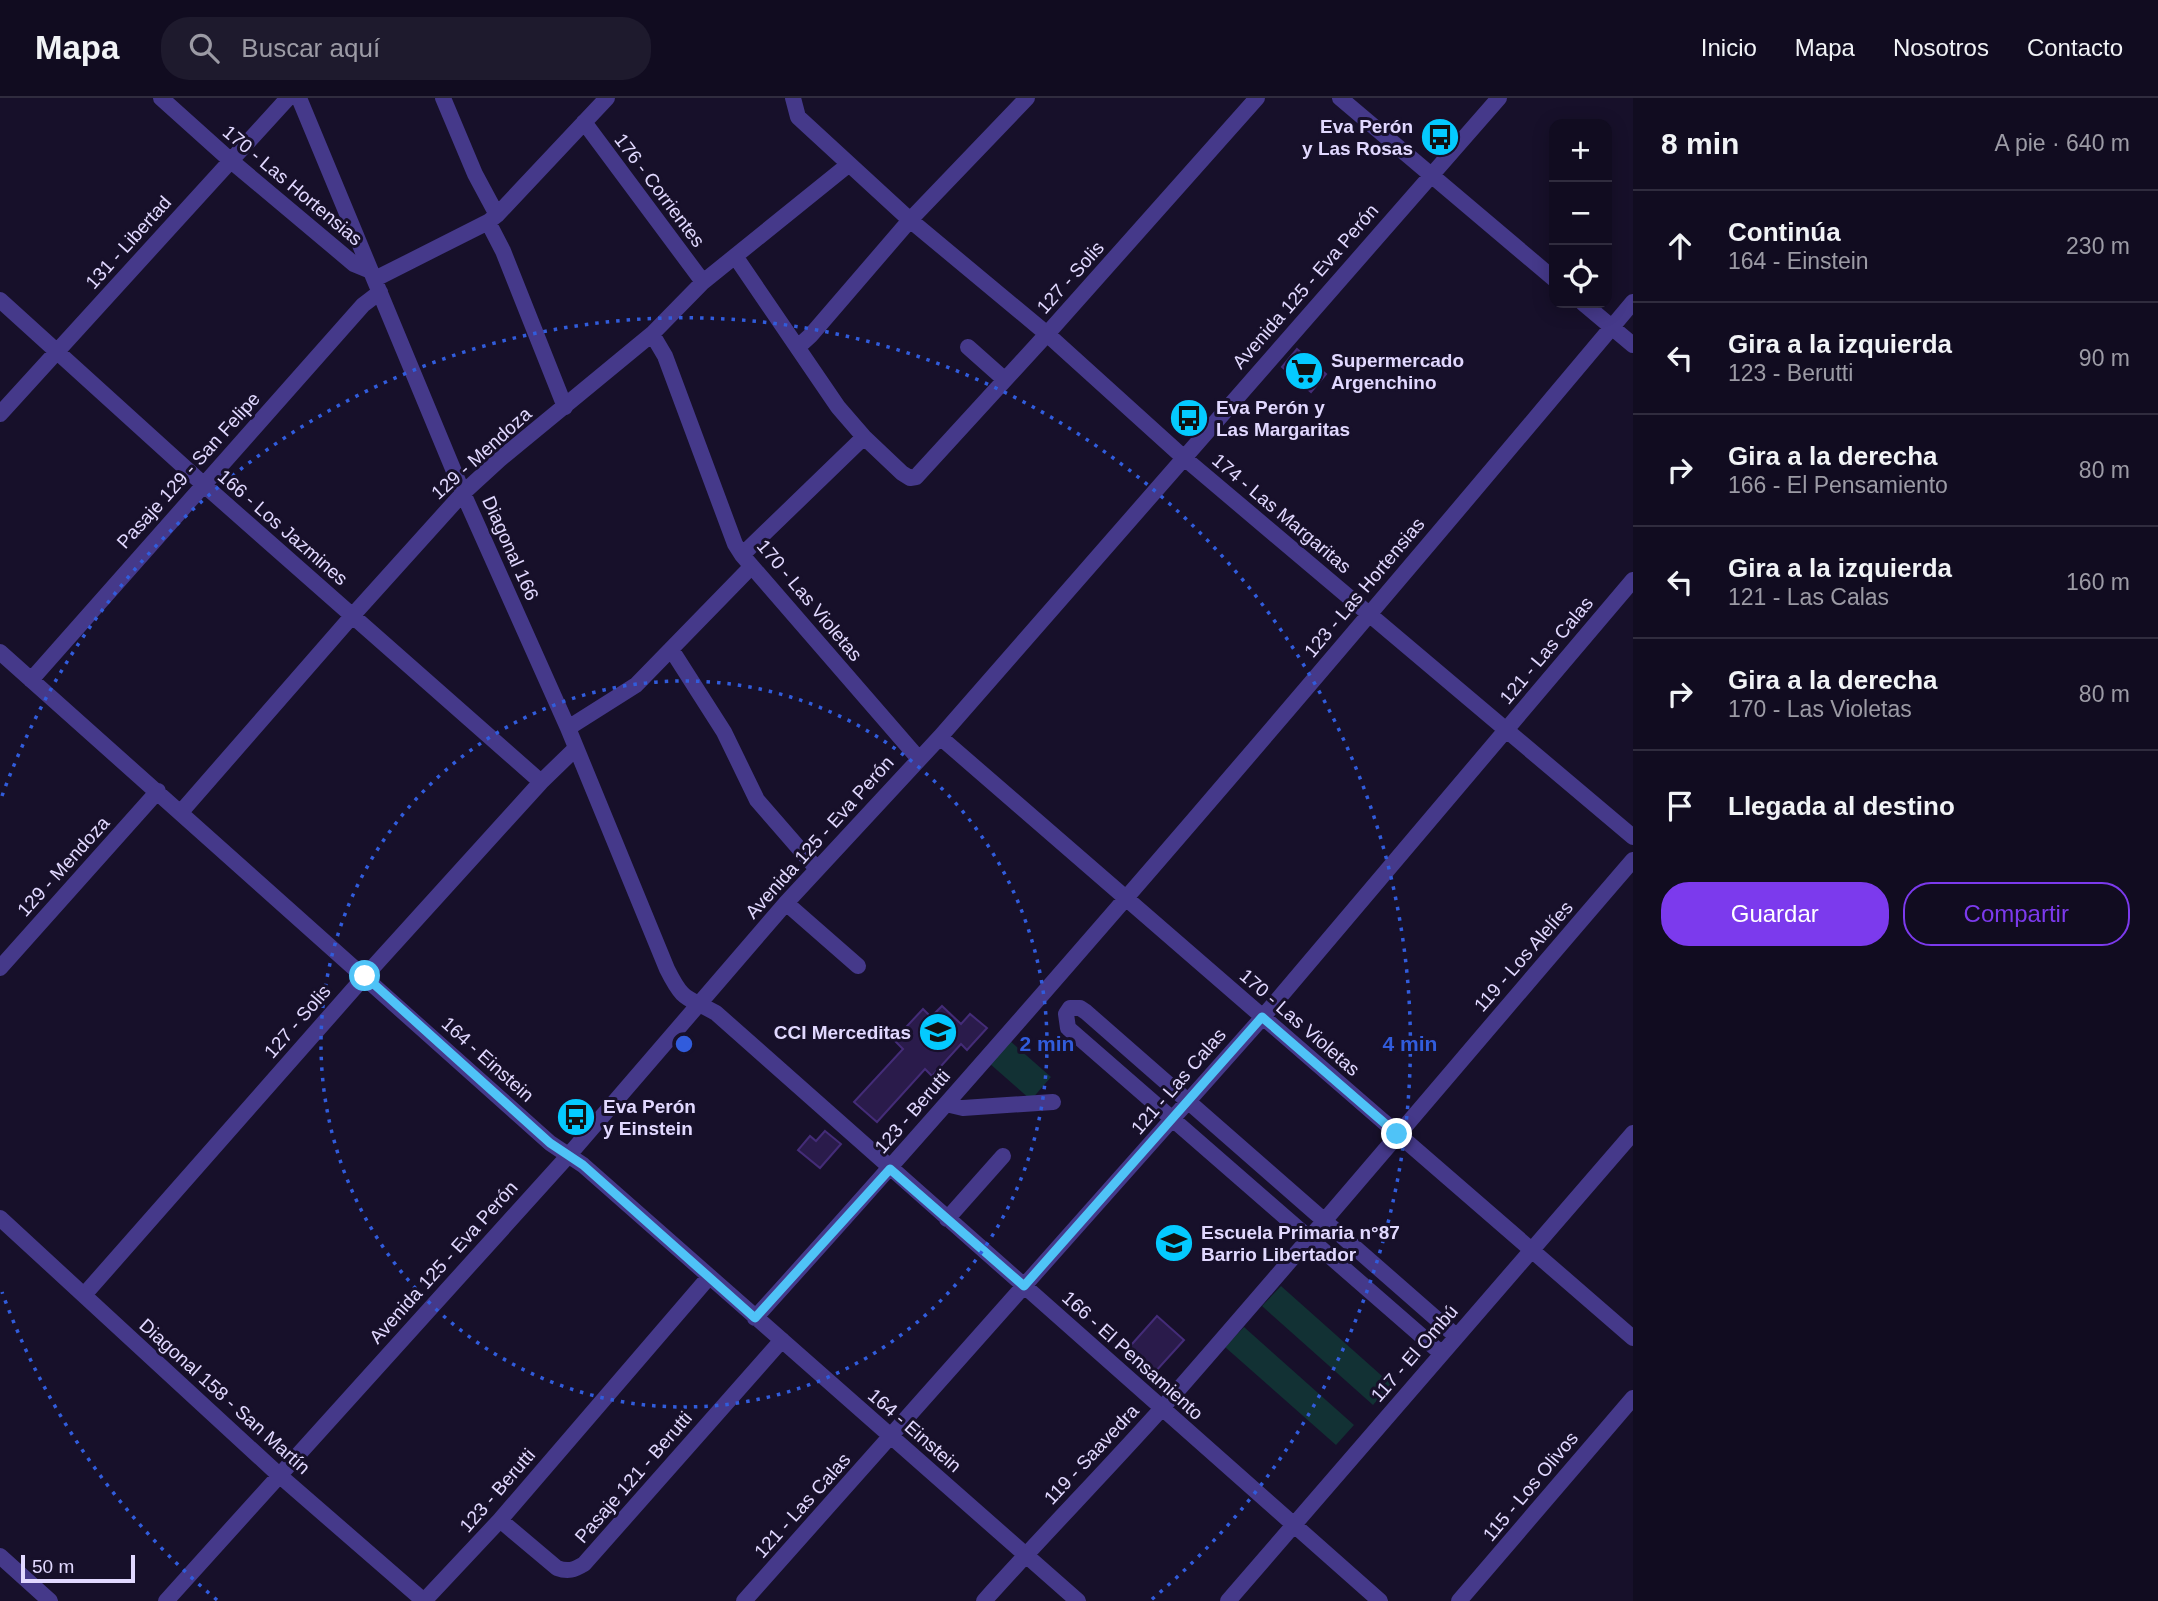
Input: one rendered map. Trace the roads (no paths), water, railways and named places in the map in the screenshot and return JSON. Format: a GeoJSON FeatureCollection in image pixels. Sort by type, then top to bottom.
{"type":"FeatureCollection","features":[{"type":"Feature","properties":{"kind":"street","name":"170 - Las Hortensias"},"geometry":{"type":"LineString","coordinates":[[161,98],[230,160],[375,281]]}},
{"type":"Feature","properties":{"kind":"street","name":"131 - Libertad"},"geometry":{"type":"LineString","coordinates":[[0,414],[288,98]]}},
{"type":"Feature","properties":{"kind":"street","name":"Diagonal 166"},"geometry":{"type":"LineString","coordinates":[[299,98],[463,493],[568,727],[667,969],[686,999],[698,1005]]}},
{"type":"Feature","properties":{"kind":"street"},"geometry":{"type":"LineString","coordinates":[[443,98],[475,173],[565,407]]}},
{"type":"Feature","properties":{"kind":"street","name":"174 - Las Margaritas"},"geometry":{"type":"LineString","coordinates":[[793,98],[798,117],[910,220],[1047,334],[1182,457],[1633,837]]}},
{"type":"Feature","properties":{"kind":"street"},"geometry":{"type":"LineString","coordinates":[[799,346],[910,220],[1027,98]]}},
{"type":"Feature","properties":{"kind":"street","name":"127 - Solis"},"geometry":{"type":"LineString","coordinates":[[864,437],[910,478],[922,472],[1257,98]]}},
{"type":"Feature","properties":{"kind":"street"},"geometry":{"type":"LineString","coordinates":[[1340,98],[1549,275]]}},
{"type":"Feature","properties":{"kind":"street","name":"Avenida 125 - Eva Perón"},"geometry":{"type":"LineString","coordinates":[[166,1601],[568,1156],[786,903],[940,737],[1182,457],[1499,98]]}},
{"type":"Feature","properties":{"kind":"street","name":"Pasaje 129 - San Felipe"},"geometry":{"type":"LineString","coordinates":[[32,680],[363,304],[375,281],[492,219],[584,122],[600,100]]}},
{"type":"Feature","properties":{"kind":"street","name":"176 - Corrientes"},"geometry":{"type":"LineString","coordinates":[[584,122],[703,282]]}},
{"type":"Feature","properties":{"kind":"street","name":"129 - Mendoza"},"geometry":{"type":"LineString","coordinates":[[181,812],[463,493],[652,334],[703,282],[848,165]]}},
{"type":"Feature","properties":{"kind":"street"},"geometry":{"type":"LineString","coordinates":[[568,727],[636,685],[671,649],[746,561],[864,437],[838,407],[736,256]]}},
{"type":"Feature","properties":{"kind":"street","name":"166 - Los Jazmines"},"geometry":{"type":"LineString","coordinates":[[0,300],[203,484],[541,782]]}},
{"type":"Feature","properties":{"kind":"street","name":"123 - Las Hortensias"},"geometry":{"type":"LineString","coordinates":[[1126,897],[1633,302]]}},
{"type":"Feature","properties":{"kind":"street"},"geometry":{"type":"LineString","coordinates":[[1589,308],[1633,345]]}},
{"type":"Feature","properties":{"kind":"street","name":"170 - Las Violetas"},"geometry":{"type":"LineString","coordinates":[[652,334],[665,356],[736,544],[746,561],[919,759]]}},
{"type":"Feature","properties":{"kind":"street"},"geometry":{"type":"LineString","coordinates":[[968,347],[1004,379]]}},
{"type":"Feature","properties":{"kind":"street","name":"121 - Las Calas"},"geometry":{"type":"LineString","coordinates":[[744,1601],[1262,1017],[1633,580]]}},
{"type":"Feature","properties":{"kind":"street"},"geometry":{"type":"LineString","coordinates":[[671,649],[724,732],[757,800],[817,869]]}},
{"type":"Feature","properties":{"kind":"street","name":"164 - Einstein"},"geometry":{"type":"LineString","coordinates":[[0,652],[550,1143],[583,1165],[1078,1601]]}},
{"type":"Feature","properties":{"kind":"street","name":"170 - Las Violetas"},"geometry":{"type":"LineString","coordinates":[[940,737],[1633,1338]]}},
{"type":"Feature","properties":{"kind":"street","name":"127 - Solis"},"geometry":{"type":"LineString","coordinates":[[84,1295],[365,976],[541,782],[575,749]]}},
{"type":"Feature","properties":{"kind":"street","name":"129 - Mendoza"},"geometry":{"type":"LineString","coordinates":[[0,968],[158,791]]}},
{"type":"Feature","properties":{"kind":"street","name":"119 - Los Alelíes"},"geometry":{"type":"LineString","coordinates":[[1309,1239],[1633,860]]}},
{"type":"Feature","properties":{"kind":"street","name":"123 - Berutti"},"geometry":{"type":"LineString","coordinates":[[755,1318],[890,1169],[1126,897]]}},
{"type":"Feature","properties":{"kind":"street"},"geometry":{"type":"LineString","coordinates":[[786,903],[858,966]]}},
{"type":"Feature","properties":{"kind":"street","name":"166 - El Pensamiento"},"geometry":{"type":"LineString","coordinates":[[698,1005],[716,1013],[1380,1601]]}},
{"type":"Feature","properties":{"kind":"street"},"geometry":{"type":"LineString","coordinates":[[1441,1353],[1068,1028],[1066,1014],[1070,1008],[1080,1008],[1086,1012],[1456,1336]]}},
{"type":"Feature","properties":{"kind":"street"},"geometry":{"type":"LineString","coordinates":[[946,1104],[963,1108],[1053,1101]]}},
{"type":"Feature","properties":{"kind":"street","name":"117 - El Ombú"},"geometry":{"type":"LineString","coordinates":[[1228,1601],[1633,1133]]}},
{"type":"Feature","properties":{"kind":"street"},"geometry":{"type":"LineString","coordinates":[[947,1219],[1003,1156]]}},
{"type":"Feature","properties":{"kind":"street","name":"Diagonal 158 - San Martín"},"geometry":{"type":"LineString","coordinates":[[0,1218],[279,1475],[424,1601]]}},
{"type":"Feature","properties":{"kind":"street","name":"119 - Saavedra"},"geometry":{"type":"LineString","coordinates":[[984,1601],[1161,1408],[1309,1239]]}},
{"type":"Feature","properties":{"kind":"street","name":"123 - Berutti"},"geometry":{"type":"LineString","coordinates":[[424,1601],[500,1520],[709,1277]]}},
{"type":"Feature","properties":{"kind":"street","name":"Pasaje 121 - Berutti"},"geometry":{"type":"LineString","coordinates":[[500,1520],[557,1568],[566,1571],[584,1564],[782,1340]]}},
{"type":"Feature","properties":{"kind":"street","name":"115 - Los Olivos"},"geometry":{"type":"LineString","coordinates":[[1459,1601],[1633,1398]]}},
{"type":"Feature","properties":{"kind":"street"},"geometry":{"type":"LineString","coordinates":[[0,1556],[50,1601]]}},
{"type":"Feature","properties":{"kind":"place","name":"Eva Perón y Las Rosas"},"geometry":{"type":"Point","coordinates":[1440,137]}},
{"type":"Feature","properties":{"kind":"place","name":"Supermercado Argenchino"},"geometry":{"type":"Point","coordinates":[1304,371]}},
{"type":"Feature","properties":{"kind":"place","name":"Eva Perón y Las Margaritas"},"geometry":{"type":"Point","coordinates":[1189,418]}},
{"type":"Feature","properties":{"kind":"place","name":"CCI Merceditas"},"geometry":{"type":"Point","coordinates":[938,1032]}},
{"type":"Feature","properties":{"kind":"place","name":"Eva Perón y Einstein"},"geometry":{"type":"Point","coordinates":[576,1117]}},
{"type":"Feature","properties":{"kind":"place","name":"Escuela Primaria n°87 Barrio Libertador"},"geometry":{"type":"Point","coordinates":[1174,1243]}}]}
